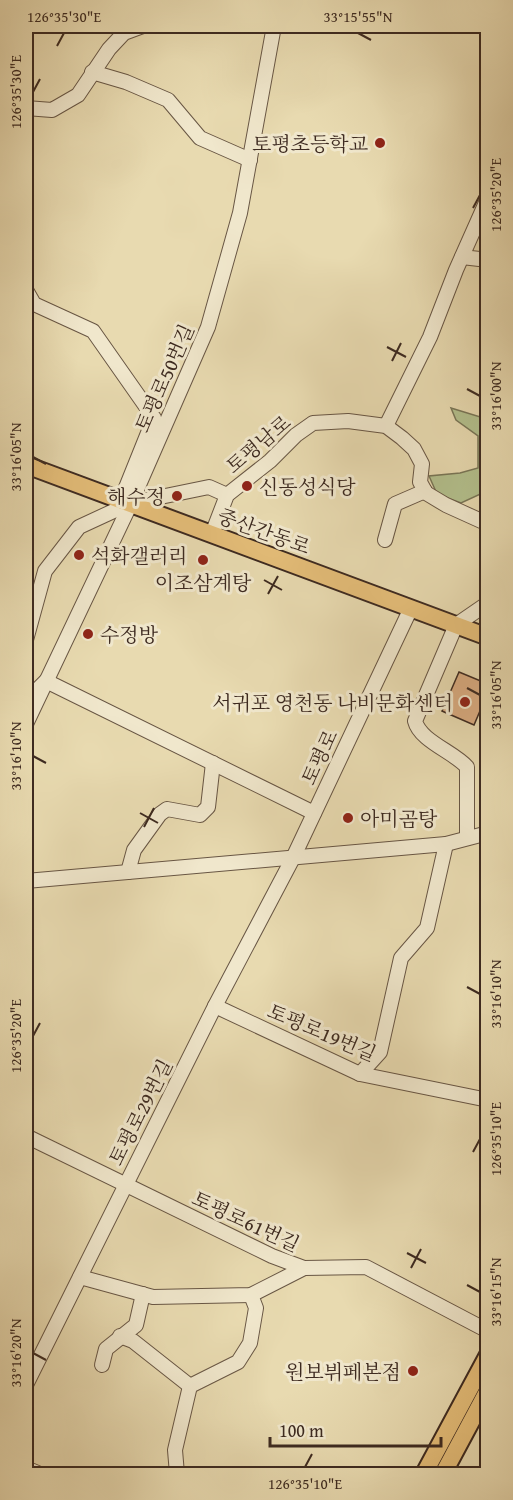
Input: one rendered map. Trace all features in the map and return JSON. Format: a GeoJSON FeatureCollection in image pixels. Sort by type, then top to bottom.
{"type":"FeatureCollection","features":[{"type":"Feature","properties":{"kind":"main road","name":"중산간동로"},"geometry":{"type":"LineString","coordinates":[[26,465],[488,637]]}},
{"type":"Feature","properties":{"kind":"main road"},"geometry":{"type":"LineString","coordinates":[[424,1474],[488,1355]]}},
{"type":"Feature","properties":{"kind":"main road"},"geometry":{"type":"LineString","coordinates":[[442,1474],[488,1390]]}},
{"type":"Feature","properties":{"kind":"street"},"geometry":{"type":"LineString","coordinates":[[26,108],[52,110],[78,95],[109,49],[124,33],[143,26]]}},
{"type":"Feature","properties":{"kind":"street","name":"토평로50번길"},"geometry":{"type":"LineString","coordinates":[[26,724],[208,327],[240,213],[274,26]]}},
{"type":"Feature","properties":{"kind":"street"},"geometry":{"type":"LineString","coordinates":[[92,72],[126,82],[168,100],[200,138],[250,160]]}},
{"type":"Feature","properties":{"kind":"street"},"geometry":{"type":"LineString","coordinates":[[488,198],[430,337],[387,426],[414,450],[422,464],[420,482],[425,491],[446,505],[488,524]]}},
{"type":"Feature","properties":{"kind":"street"},"geometry":{"type":"LineString","coordinates":[[462,257],[488,260]]}},
{"type":"Feature","properties":{"kind":"street"},"geometry":{"type":"LineString","coordinates":[[26,290],[30,307],[93,331],[154,418],[126,502]]}},
{"type":"Feature","properties":{"kind":"street","name":"토평남로"},"geometry":{"type":"LineString","coordinates":[[212,534],[228,495],[270,461],[296,435],[313,423],[348,421],[387,426]]}},
{"type":"Feature","properties":{"kind":"street","name":"토평남로"},"geometry":{"type":"LineString","coordinates":[[26,640],[45,571],[79,527],[126,502],[209,487],[228,495]]}},
{"type":"Feature","properties":{"kind":"street"},"geometry":{"type":"LineString","coordinates":[[384,540],[395,504],[425,491]]}},
{"type":"Feature","properties":{"kind":"street"},"geometry":{"type":"LineString","coordinates":[[467,838],[467,767],[423,734],[415,721],[456,625],[488,603]]}},
{"type":"Feature","properties":{"kind":"street","name":"토평로"},"geometry":{"type":"LineString","coordinates":[[292,858],[411,608]]}},
{"type":"Feature","properties":{"kind":"street"},"geometry":{"type":"LineString","coordinates":[[26,696],[31,696],[46,681],[314,813]]}},
{"type":"Feature","properties":{"kind":"street"},"geometry":{"type":"LineString","coordinates":[[128,872],[134,850],[160,813],[167,809],[200,814],[208,807],[213,763]]}},
{"type":"Feature","properties":{"kind":"street"},"geometry":{"type":"LineString","coordinates":[[26,881],[446,844],[488,833]]}},
{"type":"Feature","properties":{"kind":"street"},"geometry":{"type":"LineString","coordinates":[[360,1074],[380,1052],[401,958],[427,928],[446,844]]}},
{"type":"Feature","properties":{"kind":"street","name":"토평로29번길"},"geometry":{"type":"LineString","coordinates":[[26,1385],[215,1005],[292,858]]}},
{"type":"Feature","properties":{"kind":"street","name":"토평로19번길"},"geometry":{"type":"LineString","coordinates":[[215,1005],[360,1074],[488,1100]]}},
{"type":"Feature","properties":{"kind":"street","name":"토평로61번길"},"geometry":{"type":"LineString","coordinates":[[26,1136],[272,1256],[304,1268],[366,1267],[488,1331]]}},
{"type":"Feature","properties":{"kind":"street"},"geometry":{"type":"LineString","coordinates":[[80,1277],[153,1296],[251,1295],[304,1268]]}},
{"type":"Feature","properties":{"kind":"street"},"geometry":{"type":"LineString","coordinates":[[102,1365],[106,1349],[136,1325],[143,1294]]}},
{"type":"Feature","properties":{"kind":"street"},"geometry":{"type":"LineString","coordinates":[[190,1386],[238,1362],[250,1343],[256,1308],[251,1295]]}},
{"type":"Feature","properties":{"kind":"street"},"geometry":{"type":"LineString","coordinates":[[120,1336],[133,1341],[190,1386]]}},
{"type":"Feature","properties":{"kind":"street"},"geometry":{"type":"LineString","coordinates":[[177,1474],[176,1450],[190,1386]]}},
{"type":"Feature","properties":{"kind":"street"},"geometry":{"type":"LineString","coordinates":[[26,1468],[40,1474]]}},
{"type":"Feature","properties":{"kind":"green space"},"geometry":{"type":"Polygon","coordinates":[[[451,408],[487,419],[487,491],[461,503],[437,494],[429,476],[460,473],[478,468],[478,436],[456,420],[451,408]]]}},
{"type":"Feature","properties":{"kind":"building","name":"서귀포 영천동 나비문화센터"},"geometry":{"type":"Polygon","coordinates":[[[459,672],[488,684],[488,692],[474,725],[442,711],[459,672]]]}},
{"type":"Feature","properties":{"kind":"place","name":"토평초등학교"},"geometry":{"type":"Point","coordinates":[380,143]}},
{"type":"Feature","properties":{"kind":"place","name":"신동성식당"},"geometry":{"type":"Point","coordinates":[247,486]}},
{"type":"Feature","properties":{"kind":"place","name":"해수정"},"geometry":{"type":"Point","coordinates":[177,496]}},
{"type":"Feature","properties":{"kind":"place","name":"석화갤러리"},"geometry":{"type":"Point","coordinates":[79,555]}},
{"type":"Feature","properties":{"kind":"place","name":"이조삼계탕"},"geometry":{"type":"Point","coordinates":[203,560]}},
{"type":"Feature","properties":{"kind":"place","name":"수정방"},"geometry":{"type":"Point","coordinates":[88,634]}},
{"type":"Feature","properties":{"kind":"place","name":"서귀포 영천동 나비문화센터"},"geometry":{"type":"Point","coordinates":[465,702]}},
{"type":"Feature","properties":{"kind":"place","name":"아미곰탕"},"geometry":{"type":"Point","coordinates":[348,818]}},
{"type":"Feature","properties":{"kind":"place","name":"원보뷔페본점"},"geometry":{"type":"Point","coordinates":[413,1371]}}]}
